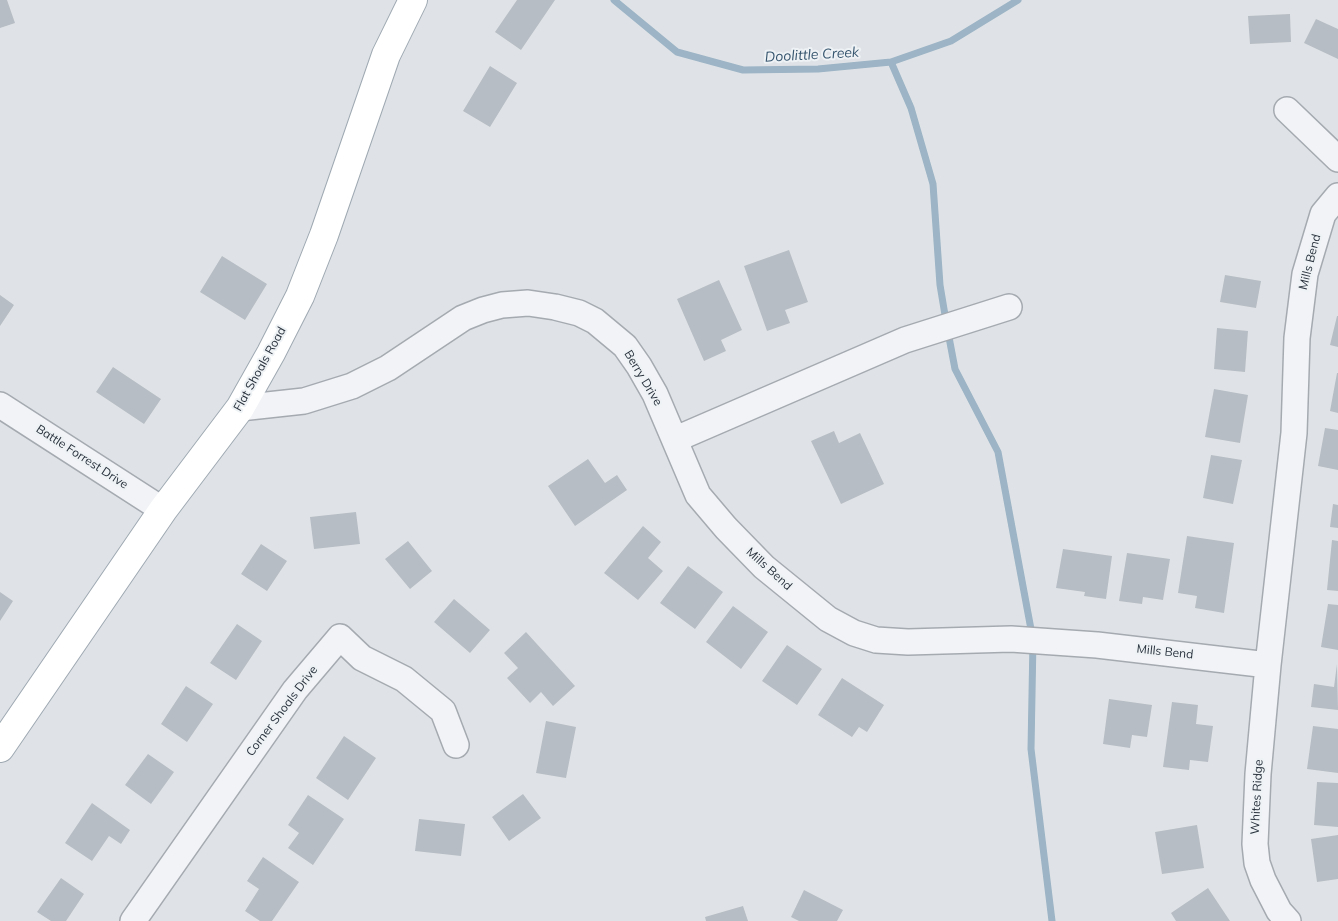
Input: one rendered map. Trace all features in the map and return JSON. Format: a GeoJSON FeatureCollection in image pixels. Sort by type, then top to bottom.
{"type":"FeatureCollection","features":[{"type":"Feature","properties":{"kind":"main road","name":"Flat Shoals Road"},"geometry":{"type":"LineString","coordinates":[[0,748],[163,510],[240,408],[271,353],[300,296],[324,235],[386,55],[413,0]]}},
{"type":"Feature","properties":{"kind":"street"},"geometry":{"type":"LineString","coordinates":[[1287,110],[1338,159]]}},
{"type":"Feature","properties":{"kind":"street","name":"Mills Bend"},"geometry":{"type":"LineString","coordinates":[[676,439],[698,495],[726,528],[764,567],[828,618],[854,633],[876,640],[908,642],[1011,639],[1097,645],[1268,665],[1294,433],[1297,338],[1305,274],[1323,214],[1338,196]]}},
{"type":"Feature","properties":{"kind":"street","name":"Berry Drive"},"geometry":{"type":"LineString","coordinates":[[240,408],[304,401],[352,386],[388,368],[463,318],[502,305],[528,303],[555,306],[579,313],[595,321],[614,336],[639,366],[655,394],[676,439]]}},
{"type":"Feature","properties":{"kind":"street"},"geometry":{"type":"LineString","coordinates":[[676,439],[905,340],[1009,307]]}},
{"type":"Feature","properties":{"kind":"street","name":"Battle Forrest Drive"},"geometry":{"type":"LineString","coordinates":[[0,405],[163,510]]}},
{"type":"Feature","properties":{"kind":"street","name":"Corner Shoals Drive"},"geometry":{"type":"LineString","coordinates":[[132,921],[295,690],[340,637],[362,658],[404,679],[443,711],[456,745]]}},
{"type":"Feature","properties":{"kind":"street","name":"Whites Ridge"},"geometry":{"type":"LineString","coordinates":[[1268,665],[1258,774],[1255,844],[1257,863],[1263,880],[1279,911],[1288,921]]}},
{"type":"Feature","properties":{"kind":"building"},"geometry":{"type":"Polygon","coordinates":[[[0,0],[7,0],[15,23],[0,28],[0,0]]]}},
{"type":"Feature","properties":{"kind":"building"},"geometry":{"type":"Polygon","coordinates":[[[517,0],[555,0],[521,50],[495,32],[517,0]]]}},
{"type":"Feature","properties":{"kind":"building"},"geometry":{"type":"Polygon","coordinates":[[[1290,14],[1291,42],[1250,44],[1248,16],[1290,14]]]}},
{"type":"Feature","properties":{"kind":"building"},"geometry":{"type":"Polygon","coordinates":[[[1316,19],[1338,29],[1338,59],[1304,43],[1316,19]]]}},
{"type":"Feature","properties":{"kind":"building"},"geometry":{"type":"Polygon","coordinates":[[[490,66],[517,83],[490,127],[463,111],[490,66]]]}},
{"type":"Feature","properties":{"kind":"building"},"geometry":{"type":"Polygon","coordinates":[[[789,250],[808,302],[785,310],[790,323],[767,331],[744,266],[789,250]]]}},
{"type":"Feature","properties":{"kind":"building"},"geometry":{"type":"Polygon","coordinates":[[[222,256],[267,284],[245,320],[200,292],[222,256]]]}},
{"type":"Feature","properties":{"kind":"building"},"geometry":{"type":"Polygon","coordinates":[[[1225,275],[1261,281],[1256,308],[1220,302],[1225,275]]]}},
{"type":"Feature","properties":{"kind":"building"},"geometry":{"type":"Polygon","coordinates":[[[719,280],[742,330],[721,340],[726,351],[704,361],[677,299],[719,280]]]}},
{"type":"Feature","properties":{"kind":"building"},"geometry":{"type":"Polygon","coordinates":[[[0,295],[14,305],[0,326],[0,295]]]}},
{"type":"Feature","properties":{"kind":"building"},"geometry":{"type":"Polygon","coordinates":[[[1338,316],[1338,347],[1330,345],[1338,316]]]}},
{"type":"Feature","properties":{"kind":"building"},"geometry":{"type":"Polygon","coordinates":[[[1217,328],[1248,331],[1245,372],[1214,369],[1217,328]]]}},
{"type":"Feature","properties":{"kind":"building"},"geometry":{"type":"Polygon","coordinates":[[[113,367],[161,399],[144,424],[96,392],[113,367]]]}},
{"type":"Feature","properties":{"kind":"building"},"geometry":{"type":"Polygon","coordinates":[[[1338,373],[1338,413],[1330,411],[1338,373]]]}},
{"type":"Feature","properties":{"kind":"building"},"geometry":{"type":"Polygon","coordinates":[[[1214,389],[1248,395],[1240,443],[1205,437],[1214,389]]]}},
{"type":"Feature","properties":{"kind":"building"},"geometry":{"type":"Polygon","coordinates":[[[1325,428],[1338,430],[1338,470],[1318,466],[1325,428]]]}},
{"type":"Feature","properties":{"kind":"building"},"geometry":{"type":"Polygon","coordinates":[[[834,431],[839,443],[860,433],[884,484],[841,504],[811,441],[834,431]]]}},
{"type":"Feature","properties":{"kind":"building"},"geometry":{"type":"Polygon","coordinates":[[[1211,455],[1242,460],[1233,504],[1203,498],[1211,455]]]}},
{"type":"Feature","properties":{"kind":"building"},"geometry":{"type":"Polygon","coordinates":[[[588,459],[605,483],[617,475],[627,490],[575,526],[548,486],[588,459]]]}},
{"type":"Feature","properties":{"kind":"building"},"geometry":{"type":"Polygon","coordinates":[[[1333,504],[1338,505],[1338,528],[1330,527],[1333,504]]]}},
{"type":"Feature","properties":{"kind":"building"},"geometry":{"type":"Polygon","coordinates":[[[356,512],[360,544],[314,549],[310,517],[356,512]]]}},
{"type":"Feature","properties":{"kind":"building"},"geometry":{"type":"Polygon","coordinates":[[[643,526],[661,542],[648,558],[663,571],[638,600],[604,573],[643,526]]]}},
{"type":"Feature","properties":{"kind":"building"},"geometry":{"type":"Polygon","coordinates":[[[1187,536],[1234,543],[1224,613],[1195,608],[1197,596],[1178,593],[1187,536]]]}},
{"type":"Feature","properties":{"kind":"building"},"geometry":{"type":"Polygon","coordinates":[[[1332,540],[1338,541],[1338,591],[1327,590],[1332,540]]]}},
{"type":"Feature","properties":{"kind":"building"},"geometry":{"type":"Polygon","coordinates":[[[408,541],[432,571],[410,589],[385,559],[408,541]]]}},
{"type":"Feature","properties":{"kind":"building"},"geometry":{"type":"Polygon","coordinates":[[[261,544],[287,561],[267,591],[241,574],[261,544]]]}},
{"type":"Feature","properties":{"kind":"building"},"geometry":{"type":"Polygon","coordinates":[[[1063,549],[1112,556],[1106,599],[1084,596],[1085,592],[1056,588],[1063,549]]]}},
{"type":"Feature","properties":{"kind":"building"},"geometry":{"type":"Polygon","coordinates":[[[1127,553],[1170,559],[1163,600],[1143,597],[1142,604],[1119,601],[1127,553]]]}},
{"type":"Feature","properties":{"kind":"building"},"geometry":{"type":"Polygon","coordinates":[[[688,566],[723,592],[695,629],[660,603],[688,566]]]}},
{"type":"Feature","properties":{"kind":"building"},"geometry":{"type":"Polygon","coordinates":[[[0,592],[13,601],[0,621],[0,592]]]}},
{"type":"Feature","properties":{"kind":"building"},"geometry":{"type":"Polygon","coordinates":[[[454,599],[490,630],[470,653],[434,622],[454,599]]]}},
{"type":"Feature","properties":{"kind":"building"},"geometry":{"type":"Polygon","coordinates":[[[1328,604],[1338,605],[1338,650],[1321,647],[1328,604]]]}},
{"type":"Feature","properties":{"kind":"building"},"geometry":{"type":"Polygon","coordinates":[[[733,606],[768,632],[741,669],[706,642],[733,606]]]}},
{"type":"Feature","properties":{"kind":"building"},"geometry":{"type":"Polygon","coordinates":[[[237,624],[262,641],[236,680],[210,663],[237,624]]]}},
{"type":"Feature","properties":{"kind":"building"},"geometry":{"type":"Polygon","coordinates":[[[526,632],[575,686],[553,706],[541,692],[530,703],[507,678],[518,668],[504,653],[526,632]]]}},
{"type":"Feature","properties":{"kind":"building"},"geometry":{"type":"Polygon","coordinates":[[[787,645],[822,669],[797,705],[762,681],[787,645]]]}},
{"type":"Feature","properties":{"kind":"building"},"geometry":{"type":"Polygon","coordinates":[[[1337,664],[1338,710],[1311,707],[1314,684],[1334,687],[1337,664]]]}},
{"type":"Feature","properties":{"kind":"building"},"geometry":{"type":"Polygon","coordinates":[[[842,678],[884,705],[867,732],[859,727],[852,737],[818,715],[842,678]]]}},
{"type":"Feature","properties":{"kind":"building"},"geometry":{"type":"Polygon","coordinates":[[[186,686],[213,704],[187,742],[161,724],[186,686]]]}},
{"type":"Feature","properties":{"kind":"building"},"geometry":{"type":"Polygon","coordinates":[[[1109,699],[1152,705],[1147,737],[1132,735],[1130,748],[1103,744],[1109,699]]]}},
{"type":"Feature","properties":{"kind":"building"},"geometry":{"type":"Polygon","coordinates":[[[1172,702],[1198,705],[1196,724],[1213,726],[1208,762],[1190,760],[1189,770],[1163,767],[1172,702]]]}},
{"type":"Feature","properties":{"kind":"building"},"geometry":{"type":"Polygon","coordinates":[[[546,721],[576,727],[566,778],[536,773],[546,721]]]}},
{"type":"Feature","properties":{"kind":"building"},"geometry":{"type":"Polygon","coordinates":[[[1313,726],[1338,729],[1338,773],[1307,769],[1313,726]]]}},
{"type":"Feature","properties":{"kind":"building"},"geometry":{"type":"Polygon","coordinates":[[[344,736],[376,758],[348,800],[316,778],[344,736]]]}},
{"type":"Feature","properties":{"kind":"building"},"geometry":{"type":"Polygon","coordinates":[[[148,754],[174,772],[151,804],[125,785],[148,754]]]}},
{"type":"Feature","properties":{"kind":"building"},"geometry":{"type":"Polygon","coordinates":[[[1317,782],[1338,783],[1338,827],[1314,825],[1317,782]]]}},
{"type":"Feature","properties":{"kind":"building"},"geometry":{"type":"Polygon","coordinates":[[[523,794],[541,818],[509,841],[492,817],[523,794]]]}},
{"type":"Feature","properties":{"kind":"building"},"geometry":{"type":"Polygon","coordinates":[[[308,795],[344,819],[313,865],[288,848],[299,833],[288,825],[308,795]]]}},
{"type":"Feature","properties":{"kind":"building"},"geometry":{"type":"Polygon","coordinates":[[[92,803],[130,830],[121,844],[109,836],[92,861],[65,843],[92,803]]]}},
{"type":"Feature","properties":{"kind":"building"},"geometry":{"type":"Polygon","coordinates":[[[419,819],[465,824],[461,856],[415,851],[419,819]]]}},
{"type":"Feature","properties":{"kind":"building"},"geometry":{"type":"Polygon","coordinates":[[[1197,825],[1204,868],[1162,874],[1155,832],[1197,825]]]}},
{"type":"Feature","properties":{"kind":"building"},"geometry":{"type":"Polygon","coordinates":[[[1338,835],[1338,879],[1317,882],[1311,839],[1338,835]]]}},
{"type":"Feature","properties":{"kind":"building"},"geometry":{"type":"Polygon","coordinates":[[[263,857],[299,882],[272,921],[260,921],[245,911],[259,889],[247,881],[263,857]]]}},
{"type":"Feature","properties":{"kind":"building"},"geometry":{"type":"Polygon","coordinates":[[[61,878],[84,894],[66,921],[51,921],[37,912],[61,878]]]}},
{"type":"Feature","properties":{"kind":"building"},"geometry":{"type":"Polygon","coordinates":[[[1208,888],[1230,921],[1176,921],[1171,913],[1208,888]]]}},
{"type":"Feature","properties":{"kind":"building"},"geometry":{"type":"Polygon","coordinates":[[[804,890],[843,910],[837,921],[799,921],[791,917],[804,890]]]}},
{"type":"Feature","properties":{"kind":"building"},"geometry":{"type":"Polygon","coordinates":[[[743,906],[748,921],[706,921],[705,917],[743,906]]]}},
{"type":"Feature","properties":{"kind":"waterway","name":"Doolittle Creek"},"geometry":{"type":"LineString","coordinates":[[614,0],[677,52],[743,70],[818,69],[891,62],[951,41],[1018,0]]}},
{"type":"Feature","properties":{"kind":"waterway"},"geometry":{"type":"LineString","coordinates":[[891,62],[911,108],[933,184],[940,285],[946,321]]}},
{"type":"Feature","properties":{"kind":"waterway"},"geometry":{"type":"LineString","coordinates":[[948,332],[955,369],[998,452],[1033,640],[1031,749],[1052,921]]}}]}
